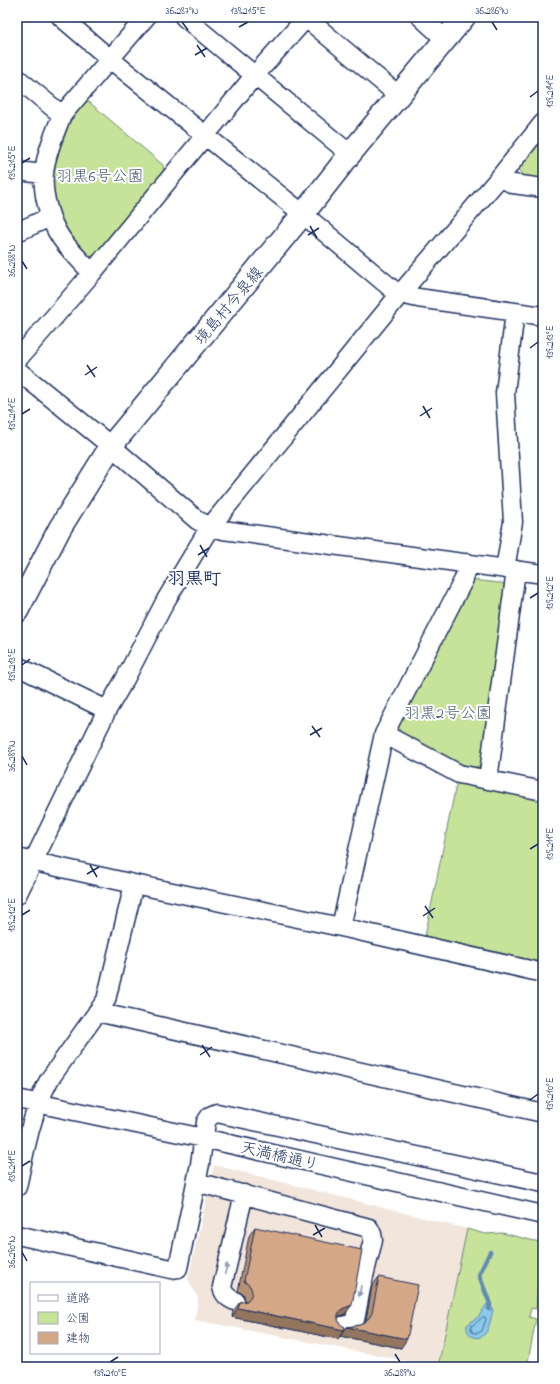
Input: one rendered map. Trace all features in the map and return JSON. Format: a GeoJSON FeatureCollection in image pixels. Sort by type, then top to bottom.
{"type":"FeatureCollection","features":[{"type":"Feature","properties":{"kind":"main road","name":"境島村今泉線"},"geometry":{"type":"LineString","coordinates":[[17,611],[60,528],[111,446],[303,214],[398,95],[464,17]]}},
{"type":"Feature","properties":{"kind":"street"},"geometry":{"type":"LineString","coordinates":[[61,17],[110,59],[206,135],[400,294],[418,298],[543,316]]}},
{"type":"Feature","properties":{"kind":"street"},"geometry":{"type":"LineString","coordinates":[[92,273],[75,256],[61,238],[50,217],[46,201],[44,174],[50,147],[62,115],[146,17]]}},
{"type":"Feature","properties":{"kind":"street"},"geometry":{"type":"LineString","coordinates":[[184,17],[350,154]]}},
{"type":"Feature","properties":{"kind":"street"},"geometry":{"type":"LineString","coordinates":[[398,95],[306,17],[255,75],[92,273],[19,372],[111,446],[197,520],[210,527],[543,574]]}},
{"type":"Feature","properties":{"kind":"street"},"geometry":{"type":"LineString","coordinates":[[421,17],[445,39]]}},
{"type":"Feature","properties":{"kind":"street"},"geometry":{"type":"LineString","coordinates":[[17,78],[62,115]]}},
{"type":"Feature","properties":{"kind":"street"},"geometry":{"type":"LineString","coordinates":[[17,895],[35,861],[107,710],[125,679],[166,600],[210,527],[400,294],[500,177],[543,123]]}},
{"type":"Feature","properties":{"kind":"street"},"geometry":{"type":"LineString","coordinates":[[17,172],[44,174]]}},
{"type":"Feature","properties":{"kind":"street"},"geometry":{"type":"LineString","coordinates":[[500,177],[513,184],[543,188]]}},
{"type":"Feature","properties":{"kind":"street"},"geometry":{"type":"LineString","coordinates":[[17,232],[50,217]]}},
{"type":"Feature","properties":{"kind":"street"},"geometry":{"type":"LineString","coordinates":[[488,780],[511,569],[513,522],[505,393],[515,312]]}},
{"type":"Feature","properties":{"kind":"street"},"geometry":{"type":"LineString","coordinates":[[341,927],[384,734],[464,579],[468,563]]}},
{"type":"Feature","properties":{"kind":"street"},"geometry":{"type":"LineString","coordinates":[[17,666],[107,710]]}},
{"type":"Feature","properties":{"kind":"street"},"geometry":{"type":"LineString","coordinates":[[384,734],[459,774],[543,791]]}},
{"type":"Feature","properties":{"kind":"street"},"geometry":{"type":"LineString","coordinates":[[17,858],[341,927],[543,973]]}},
{"type":"Feature","properties":{"kind":"street"},"geometry":{"type":"LineString","coordinates":[[17,1187],[32,1119],[38,1103],[49,1080],[106,1000],[134,884]]}},
{"type":"Feature","properties":{"kind":"street"},"geometry":{"type":"LineString","coordinates":[[97,1012],[543,1113]]}},
{"type":"Feature","properties":{"kind":"street","name":"天満橋通り"},"geometry":{"type":"LineString","coordinates":[[17,1099],[203,1138],[543,1215]]}},
{"type":"Feature","properties":{"kind":"street"},"geometry":{"type":"LineString","coordinates":[[17,1235],[172,1269],[178,1268],[196,1182],[206,1122],[210,1116],[217,1113],[543,1183]]}},
{"type":"Feature","properties":{"kind":"street"},"geometry":{"type":"LineString","coordinates":[[196,1182],[369,1228],[373,1240],[355,1320],[351,1324],[342,1326]]}},
{"type":"Feature","properties":{"kind":"street"},"geometry":{"type":"LineString","coordinates":[[235,1301],[228,1298],[222,1287],[244,1194]]}},
{"type":"Feature","properties":{"kind":"shaded area"},"geometry":{"type":"Polygon","coordinates":[[[214,1165],[467,1229],[438,1367],[195,1320],[198,1298],[188,1279],[214,1165]]]}},
{"type":"Feature","properties":{"kind":"green space","name":"羽黒6号公園"},"geometry":{"type":"Polygon","coordinates":[[[88,101],[163,165],[164,173],[94,256],[85,257],[62,224],[55,201],[52,180],[53,165],[65,126],[84,103],[88,101]]]}},
{"type":"Feature","properties":{"kind":"green space"},"geometry":{"type":"Polygon","coordinates":[[[543,136],[543,180],[523,178],[518,168],[543,136]]]}},
{"type":"Feature","properties":{"kind":"green space","name":"羽黒2号公園"},"geometry":{"type":"Polygon","coordinates":[[[472,580],[508,584],[481,765],[469,770],[401,734],[397,722],[472,580]]]}},
{"type":"Feature","properties":{"kind":"green space"},"geometry":{"type":"Polygon","coordinates":[[[457,780],[543,797],[543,963],[425,936],[457,780]]]}},
{"type":"Feature","properties":{"kind":"green space"},"geometry":{"type":"Polygon","coordinates":[[[467,1229],[485,1234],[502,1233],[543,1243],[539,1263],[536,1309],[531,1308],[529,1317],[536,1319],[527,1367],[438,1367],[467,1229]]]}},
{"type":"Feature","properties":{"kind":"water"},"geometry":{"type":"Polygon","coordinates":[[[487,1304],[491,1304],[493,1311],[489,1327],[486,1333],[481,1337],[478,1338],[472,1336],[469,1334],[467,1325],[479,1316],[487,1304]]]}},
{"type":"Feature","properties":{"kind":"building"},"geometry":{"type":"Polygon","coordinates":[[[255,1227],[362,1250],[352,1305],[342,1309],[338,1314],[338,1320],[340,1324],[345,1327],[344,1330],[238,1308],[240,1302],[247,1301],[251,1296],[252,1291],[250,1286],[244,1281],[255,1227]]]}},
{"type":"Feature","properties":{"kind":"building"},"geometry":{"type":"Polygon","coordinates":[[[379,1277],[418,1285],[407,1339],[347,1327],[360,1325],[369,1318],[372,1313],[379,1277]]]}},
{"type":"Feature","properties":{"kind":"waterway"},"geometry":{"type":"LineString","coordinates":[[489,1309],[490,1304],[479,1275],[490,1252]]}},
{"type":"Feature","properties":{"kind":"district","name":"羽黒町"},"geometry":{"type":"Point","coordinates":[194,578]}}]}
